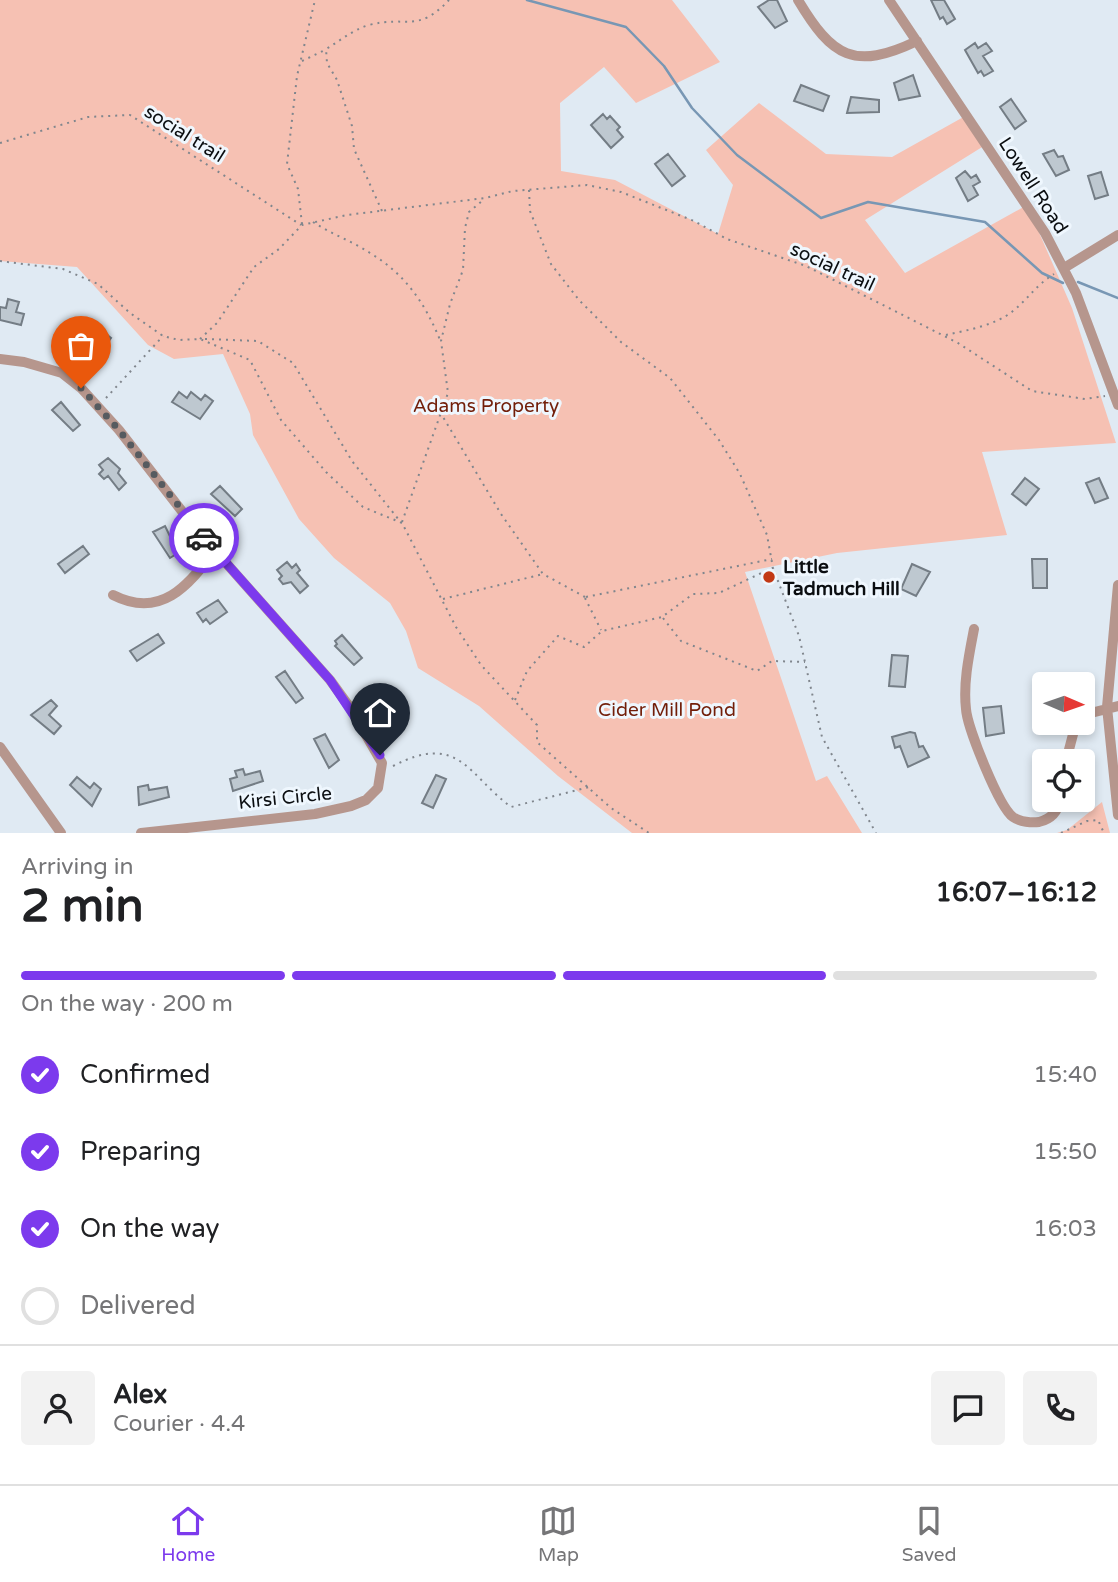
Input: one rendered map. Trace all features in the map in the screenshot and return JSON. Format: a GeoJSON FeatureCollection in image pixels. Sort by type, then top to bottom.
{"type":"FeatureCollection","features":[{"type":"Feature","properties":{"kind":"street"},"geometry":{"type":"LineString","coordinates":[[798,0],[818,34],[836,48],[849,53],[880,56],[917,41]]}},
{"type":"Feature","properties":{"kind":"street","name":"Lowell Road"},"geometry":{"type":"LineString","coordinates":[[889,0],[1045,233],[1116,400]]}},
{"type":"Feature","properties":{"kind":"street"},"geometry":{"type":"LineString","coordinates":[[1060,270],[1118,235]]}},
{"type":"Feature","properties":{"kind":"street"},"geometry":{"type":"LineString","coordinates":[[0,359],[24,362],[62,373],[98,406],[215,550],[330,680],[380,755],[383,771]]}},
{"type":"Feature","properties":{"kind":"street"},"geometry":{"type":"LineString","coordinates":[[113,595],[139,605],[158,603],[190,580],[215,550]]}},
{"type":"Feature","properties":{"kind":"street"},"geometry":{"type":"LineString","coordinates":[[1118,585],[1113,707],[1118,815]]}},
{"type":"Feature","properties":{"kind":"street"},"geometry":{"type":"LineString","coordinates":[[974,629],[967,668],[965,711],[997,794],[1011,816],[1035,822],[1054,812]]}},
{"type":"Feature","properties":{"kind":"street"},"geometry":{"type":"LineString","coordinates":[[1096,712],[1113,707]]}},
{"type":"Feature","properties":{"kind":"street"},"geometry":{"type":"LineString","coordinates":[[0,747],[61,833]]}},
{"type":"Feature","properties":{"kind":"street","name":"Kirsi Circle"},"geometry":{"type":"LineString","coordinates":[[141,833],[340,810],[366,800],[377,788],[383,771]]}},
{"type":"Feature","properties":{"kind":"path"},"geometry":{"type":"LineString","coordinates":[[302,225],[298,189],[287,164],[300,62],[315,0]]}},
{"type":"Feature","properties":{"kind":"path"},"geometry":{"type":"LineString","coordinates":[[300,62],[366,26],[426,20],[442,10],[449,0]]}},
{"type":"Feature","properties":{"kind":"path"},"geometry":{"type":"LineString","coordinates":[[326,49],[327,63],[352,126],[354,149],[382,211]]}},
{"type":"Feature","properties":{"kind":"path","name":"social trail"},"geometry":{"type":"LineString","coordinates":[[0,143],[88,117],[130,115],[302,225]]}},
{"type":"Feature","properties":{"kind":"path","name":"social trail"},"geometry":{"type":"LineString","coordinates":[[200,339],[218,323],[254,267],[279,249],[302,225],[312,221],[529,190],[587,185],[621,192],[694,220],[727,239],[806,266],[944,335],[1032,391],[1085,399],[1116,400]]}},
{"type":"Feature","properties":{"kind":"path"},"geometry":{"type":"LineString","coordinates":[[529,190],[530,211],[551,264],[579,300],[621,342],[653,362],[670,378],[719,440],[740,474],[767,535],[773,568],[806,662],[822,737],[876,833]]}},
{"type":"Feature","properties":{"kind":"path"},"geometry":{"type":"LineString","coordinates":[[441,341],[450,304],[463,270],[465,228],[469,212],[485,198]]}},
{"type":"Feature","properties":{"kind":"path"},"geometry":{"type":"LineString","coordinates":[[312,221],[371,253],[412,288],[428,309],[441,341],[448,393],[402,523]]}},
{"type":"Feature","properties":{"kind":"path"},"geometry":{"type":"LineString","coordinates":[[0,261],[63,269],[98,284],[130,313],[163,335],[179,340],[258,341],[293,363],[352,461],[402,523],[456,627],[481,665],[537,725],[537,742],[611,808],[649,833]]}},
{"type":"Feature","properties":{"kind":"path"},"geometry":{"type":"LineString","coordinates":[[944,335],[980,327],[1013,312],[1035,286],[1060,270]]}},
{"type":"Feature","properties":{"kind":"path"},"geometry":{"type":"LineString","coordinates":[[98,406],[163,335]]}},
{"type":"Feature","properties":{"kind":"path"},"geometry":{"type":"LineString","coordinates":[[200,339],[250,360],[281,420],[326,472],[363,507],[402,523]]}},
{"type":"Feature","properties":{"kind":"path"},"geometry":{"type":"LineString","coordinates":[[440,412],[501,514],[543,574],[585,597],[602,631]]}},
{"type":"Feature","properties":{"kind":"path"},"geometry":{"type":"LineString","coordinates":[[585,597],[772,559]]}},
{"type":"Feature","properties":{"kind":"path"},"geometry":{"type":"LineString","coordinates":[[515,700],[527,671],[558,636],[584,647],[602,631],[662,617],[693,594],[719,593],[773,568]]}},
{"type":"Feature","properties":{"kind":"path"},"geometry":{"type":"LineString","coordinates":[[442,599],[543,574]]}},
{"type":"Feature","properties":{"kind":"path"},"geometry":{"type":"LineString","coordinates":[[662,617],[681,641],[757,671],[772,661],[806,662]]}},
{"type":"Feature","properties":{"kind":"path"},"geometry":{"type":"LineString","coordinates":[[383,771],[415,755],[455,756],[477,772],[490,791],[511,807],[589,787]]}},
{"type":"Feature","properties":{"kind":"path"},"geometry":{"type":"LineString","coordinates":[[1060,833],[1087,821],[1098,820],[1104,833]]}},
{"type":"Feature","properties":{"kind":"green space","name":"Adams Property"},"geometry":{"type":"Polygon","coordinates":[[[0,0],[672,0],[720,62],[636,103],[604,67],[560,103],[561,171],[615,180],[718,234],[733,185],[706,150],[759,103],[826,154],[892,157],[967,115],[987,144],[865,220],[905,273],[1027,205],[1072,308],[1116,443],[982,452],[1007,535],[837,553],[745,572],[816,781],[827,776],[862,833],[632,833],[558,776],[479,706],[418,668],[406,631],[390,603],[334,558],[299,519],[253,435],[250,414],[223,354],[174,359],[148,345],[77,267],[0,261],[0,0]]]}},
{"type":"Feature","properties":{"kind":"green space"},"geometry":{"type":"Polygon","coordinates":[[[1102,802],[1110,833],[1057,833],[1067,830],[1090,812],[1095,812],[1095,808],[1102,802]]]}},
{"type":"Feature","properties":{"kind":"building"},"geometry":{"type":"Polygon","coordinates":[[[769,0],[777,0],[787,21],[775,28],[758,7],[769,0]]]}},
{"type":"Feature","properties":{"kind":"building"},"geometry":{"type":"Polygon","coordinates":[[[931,0],[944,0],[955,19],[947,24],[943,17],[940,19],[931,0]]]}},
{"type":"Feature","properties":{"kind":"building"},"geometry":{"type":"Polygon","coordinates":[[[975,43],[978,48],[986,43],[992,51],[983,56],[993,71],[984,76],[981,71],[978,73],[965,50],[975,43]]]}},
{"type":"Feature","properties":{"kind":"building"},"geometry":{"type":"Polygon","coordinates":[[[913,75],[920,96],[899,100],[894,83],[913,75]]]}},
{"type":"Feature","properties":{"kind":"building"},"geometry":{"type":"Polygon","coordinates":[[[801,85],[829,96],[823,111],[794,101],[801,85]]]}},
{"type":"Feature","properties":{"kind":"building"},"geometry":{"type":"Polygon","coordinates":[[[851,97],[879,100],[879,112],[847,113],[851,97]]]}},
{"type":"Feature","properties":{"kind":"building"},"geometry":{"type":"Polygon","coordinates":[[[1011,99],[1026,121],[1015,129],[1000,107],[1011,99]]]}},
{"type":"Feature","properties":{"kind":"building"},"geometry":{"type":"Polygon","coordinates":[[[603,114],[607,119],[610,116],[620,127],[617,130],[623,137],[611,148],[591,125],[603,114]]]}},
{"type":"Feature","properties":{"kind":"building"},"geometry":{"type":"Polygon","coordinates":[[[1054,150],[1058,157],[1063,156],[1069,170],[1056,176],[1043,154],[1054,150]]]}},
{"type":"Feature","properties":{"kind":"building"},"geometry":{"type":"Polygon","coordinates":[[[668,154],[685,176],[672,186],[655,164],[668,154]]]}},
{"type":"Feature","properties":{"kind":"building"},"geometry":{"type":"Polygon","coordinates":[[[965,171],[971,178],[976,175],[980,182],[973,186],[978,195],[968,201],[956,178],[965,171]]]}},
{"type":"Feature","properties":{"kind":"building"},"geometry":{"type":"Polygon","coordinates":[[[1101,172],[1108,195],[1095,199],[1088,176],[1101,172]]]}},
{"type":"Feature","properties":{"kind":"building"},"geometry":{"type":"Polygon","coordinates":[[[8,299],[19,302],[16,312],[24,314],[21,325],[0,320],[0,307],[6,308],[8,299]]]}},
{"type":"Feature","properties":{"kind":"building"},"geometry":{"type":"Polygon","coordinates":[[[87,319],[111,338],[103,349],[81,328],[87,319]]]}},
{"type":"Feature","properties":{"kind":"building"},"geometry":{"type":"Polygon","coordinates":[[[179,392],[187,398],[191,392],[201,400],[205,395],[213,401],[200,419],[172,402],[179,392]]]}},
{"type":"Feature","properties":{"kind":"building"},"geometry":{"type":"Polygon","coordinates":[[[61,402],[80,425],[73,431],[52,410],[61,402]]]}},
{"type":"Feature","properties":{"kind":"building"},"geometry":{"type":"Polygon","coordinates":[[[108,458],[120,469],[118,473],[126,483],[119,490],[108,476],[104,479],[99,474],[103,470],[99,465],[108,458]]]}},
{"type":"Feature","properties":{"kind":"building"},"geometry":{"type":"Polygon","coordinates":[[[1025,478],[1039,489],[1026,505],[1012,494],[1025,478]]]}},
{"type":"Feature","properties":{"kind":"building"},"geometry":{"type":"Polygon","coordinates":[[[1099,478],[1108,498],[1095,503],[1086,483],[1099,478]]]}},
{"type":"Feature","properties":{"kind":"building"},"geometry":{"type":"Polygon","coordinates":[[[220,486],[242,509],[235,516],[211,494],[220,486]]]}},
{"type":"Feature","properties":{"kind":"building"},"geometry":{"type":"Polygon","coordinates":[[[165,526],[178,553],[170,558],[153,532],[165,526]]]}},
{"type":"Feature","properties":{"kind":"building"},"geometry":{"type":"Polygon","coordinates":[[[83,546],[89,554],[65,573],[58,564],[83,546]]]}},
{"type":"Feature","properties":{"kind":"building"},"geometry":{"type":"Polygon","coordinates":[[[1032,559],[1047,559],[1047,588],[1033,588],[1032,559]]]}},
{"type":"Feature","properties":{"kind":"building"},"geometry":{"type":"Polygon","coordinates":[[[287,562],[292,568],[296,564],[300,570],[297,573],[308,586],[300,593],[291,582],[283,584],[279,579],[282,576],[277,570],[287,562]]]}},
{"type":"Feature","properties":{"kind":"building"},"geometry":{"type":"Polygon","coordinates":[[[912,564],[930,572],[916,596],[901,589],[912,564]]]}},
{"type":"Feature","properties":{"kind":"building"},"geometry":{"type":"Polygon","coordinates":[[[218,600],[227,612],[210,624],[206,619],[203,622],[197,613],[218,600]]]}},
{"type":"Feature","properties":{"kind":"building"},"geometry":{"type":"Polygon","coordinates":[[[158,634],[164,643],[137,661],[130,651],[158,634]]]}},
{"type":"Feature","properties":{"kind":"building"},"geometry":{"type":"Polygon","coordinates":[[[342,635],[362,658],[354,665],[335,646],[335,641],[342,635]]]}},
{"type":"Feature","properties":{"kind":"building"},"geometry":{"type":"Polygon","coordinates":[[[892,655],[908,656],[905,687],[889,686],[892,655]]]}},
{"type":"Feature","properties":{"kind":"building"},"geometry":{"type":"Polygon","coordinates":[[[285,671],[303,698],[296,703],[276,677],[285,671]]]}},
{"type":"Feature","properties":{"kind":"building"},"geometry":{"type":"Polygon","coordinates":[[[383,690],[402,716],[391,724],[374,697],[383,690]]]}},
{"type":"Feature","properties":{"kind":"building"},"geometry":{"type":"Polygon","coordinates":[[[51,700],[57,706],[49,715],[61,726],[54,734],[31,715],[51,700]]]}},
{"type":"Feature","properties":{"kind":"building"},"geometry":{"type":"Polygon","coordinates":[[[1001,706],[1004,733],[986,736],[983,708],[1001,706]]]}},
{"type":"Feature","properties":{"kind":"building"},"geometry":{"type":"Polygon","coordinates":[[[915,733],[919,747],[923,746],[929,757],[908,767],[900,746],[895,748],[892,737],[915,733]]]}},
{"type":"Feature","properties":{"kind":"building"},"geometry":{"type":"Polygon","coordinates":[[[325,734],[339,760],[329,768],[314,739],[325,734]]]}},
{"type":"Feature","properties":{"kind":"building"},"geometry":{"type":"Polygon","coordinates":[[[243,769],[245,775],[260,771],[263,781],[233,791],[230,779],[237,777],[235,771],[243,769]]]}},
{"type":"Feature","properties":{"kind":"building"},"geometry":{"type":"Polygon","coordinates":[[[436,775],[446,779],[433,808],[422,803],[436,775]]]}},
{"type":"Feature","properties":{"kind":"building"},"geometry":{"type":"Polygon","coordinates":[[[77,777],[90,788],[94,783],[101,789],[92,806],[70,785],[77,777]]]}},
{"type":"Feature","properties":{"kind":"building"},"geometry":{"type":"Polygon","coordinates":[[[148,785],[149,790],[167,787],[169,797],[139,805],[138,787],[148,785]]]}},
{"type":"Feature","properties":{"kind":"waterway"},"geometry":{"type":"LineString","coordinates":[[527,0],[626,27],[664,66],[692,108],[737,155],[821,218],[868,202],[985,222],[1042,273],[1063,283]]}},
{"type":"Feature","properties":{"kind":"waterway"},"geometry":{"type":"LineString","coordinates":[[1078,282],[1118,298]]}},
{"type":"Feature","properties":{"kind":"way so far"},"geometry":{"type":"LineString","coordinates":[[81,388],[119,430],[204,538]]}},
{"type":"Feature","properties":{"kind":"place","name":"Little Tadmuch Hill"},"geometry":{"type":"Point","coordinates":[769,577]}},
{"type":"Feature","properties":{"kind":"route"},"geometry":{"type":"LineString","coordinates":[[204,538],[330,680],[380,755]]}},
{"type":"Feature","properties":{"kind":"park label","name":"Cider Mill Pond"},"geometry":{"type":"Point","coordinates":[667,709]}}]}
